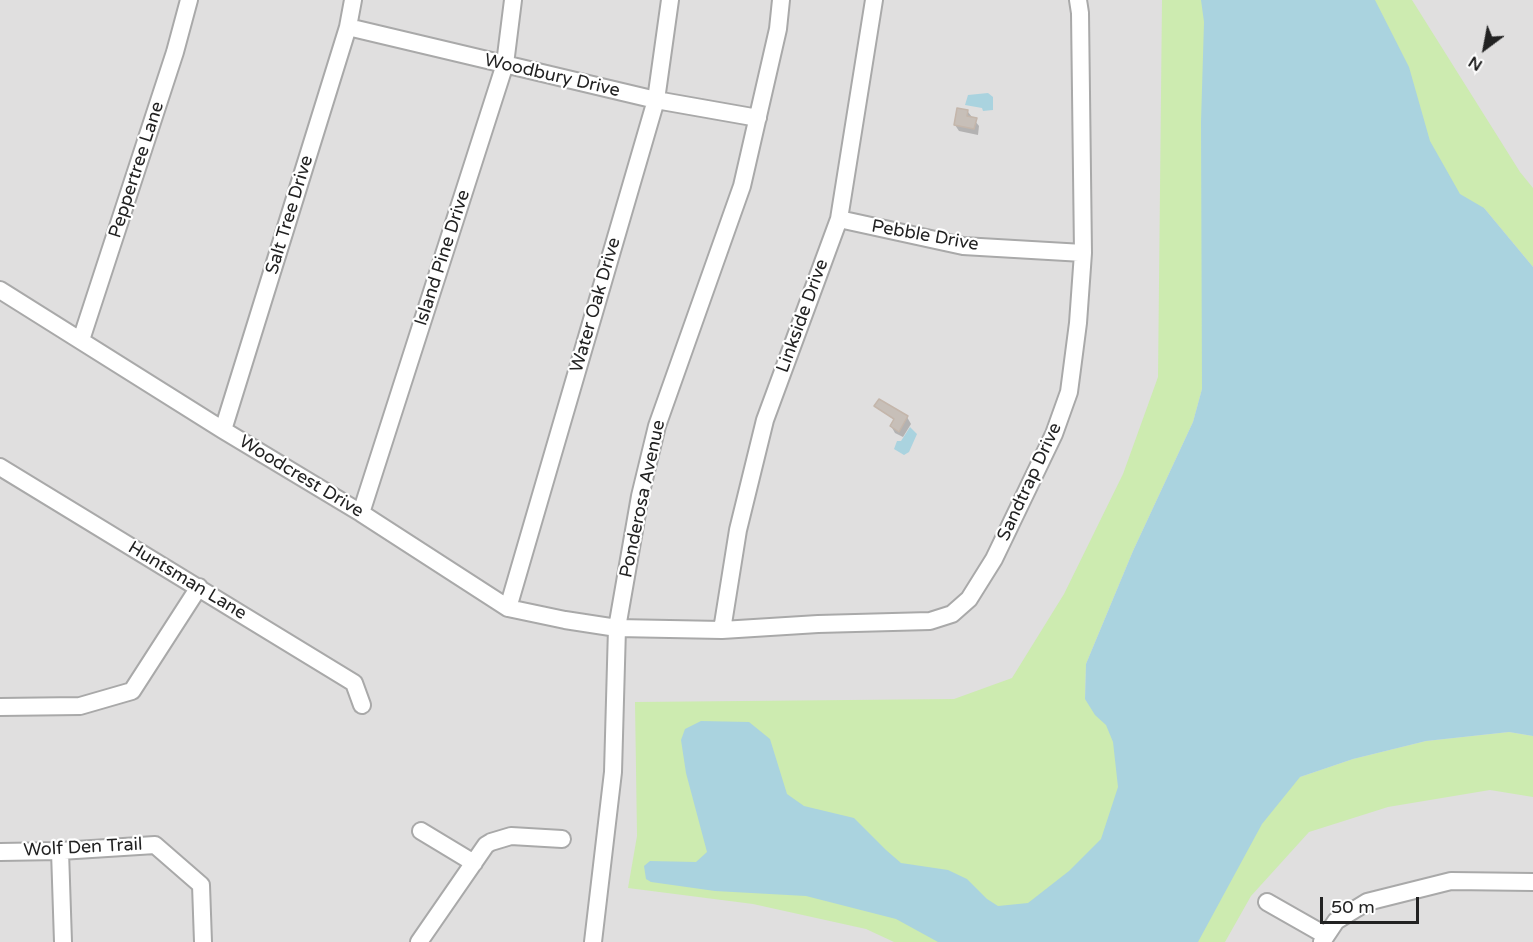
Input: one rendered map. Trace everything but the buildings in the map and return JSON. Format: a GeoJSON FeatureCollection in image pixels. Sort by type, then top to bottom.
{"type":"FeatureCollection","features":[{"type":"Feature","properties":{"kind":"street","name":"Peppertree Lane"},"geometry":{"type":"LineString","coordinates":[[81,340],[175,52],[189,0]]}},
{"type":"Feature","properties":{"kind":"street","name":"Salt Tree Drive"},"geometry":{"type":"LineString","coordinates":[[223,430],[348,27],[353,0]]}},
{"type":"Feature","properties":{"kind":"street","name":"Island Pine Drive"},"geometry":{"type":"LineString","coordinates":[[361,513],[505,64],[513,0]]}},
{"type":"Feature","properties":{"kind":"street","name":"Water Oak Drive"},"geometry":{"type":"LineString","coordinates":[[508,608],[656,100],[670,0]]}},
{"type":"Feature","properties":{"kind":"street","name":"Ponderosa Avenue"},"geometry":{"type":"LineString","coordinates":[[593,942],[613,772],[617,628],[640,496],[657,426],[742,186],[778,29],[781,0]]}},
{"type":"Feature","properties":{"kind":"street","name":"Linkside Drive"},"geometry":{"type":"LineString","coordinates":[[722,630],[738,530],[765,420],[839,219],[874,0]]}},
{"type":"Feature","properties":{"kind":"street","name":"Sandtrap Drive"},"geometry":{"type":"LineString","coordinates":[[617,628],[722,630],[818,624],[930,621],[952,614],[969,599],[994,559],[1054,434],[1069,392],[1078,323],[1083,253],[1078,0]]}},
{"type":"Feature","properties":{"kind":"street","name":"Woodbury Drive"},"geometry":{"type":"LineString","coordinates":[[348,27],[656,100],[758,118]]}},
{"type":"Feature","properties":{"kind":"street","name":"Pebble Drive"},"geometry":{"type":"LineString","coordinates":[[839,219],[963,246],[1083,253]]}},
{"type":"Feature","properties":{"kind":"street","name":"Woodcrest Drive"},"geometry":{"type":"LineString","coordinates":[[0,290],[223,430],[361,513],[508,608],[617,628]]}},
{"type":"Feature","properties":{"kind":"street","name":"Huntsman Lane"},"geometry":{"type":"LineString","coordinates":[[0,468],[354,683],[362,705]]}},
{"type":"Feature","properties":{"kind":"street"},"geometry":{"type":"LineString","coordinates":[[0,707],[80,706],[132,691],[199,587]]}},
{"type":"Feature","properties":{"kind":"street"},"geometry":{"type":"LineString","coordinates":[[421,831],[474,863]]}},
{"type":"Feature","properties":{"kind":"street"},"geometry":{"type":"LineString","coordinates":[[419,942],[486,845],[503,837],[562,839]]}},
{"type":"Feature","properties":{"kind":"street","name":"Wolf Den Trail"},"geometry":{"type":"LineString","coordinates":[[0,852],[155,845],[201,885],[203,942]]}},
{"type":"Feature","properties":{"kind":"street"},"geometry":{"type":"LineString","coordinates":[[60,851],[63,942]]}},
{"type":"Feature","properties":{"kind":"street"},"geometry":{"type":"LineString","coordinates":[[1267,902],[1324,939],[1336,921],[1367,902],[1450,881],[1533,882]]}},
{"type":"Feature","properties":{"kind":"shaded area"},"geometry":{"type":"Polygon","coordinates":[[[0,0],[1533,0],[1533,942],[0,942],[0,0]]]}},
{"type":"Feature","properties":{"kind":"green space"},"geometry":{"type":"Polygon","coordinates":[[[1162,0],[1412,0],[1520,172],[1533,188],[1533,267],[1484,208],[1203,344],[1202,389],[1193,422],[1133,551],[1086,664],[1085,699],[1300,777],[1353,759],[1426,741],[1509,732],[1533,736],[1533,797],[1490,790],[1388,807],[1309,832],[1251,896],[1225,942],[894,942],[866,929],[753,904],[628,888],[637,836],[635,702],[954,699],[1012,678],[1064,594],[1123,474],[1158,377],[1162,0]]]}},
{"type":"Feature","properties":{"kind":"water"},"geometry":{"type":"Polygon","coordinates":[[[1201,0],[1375,0],[1409,67],[1430,141],[1460,194],[1484,208],[1533,267],[1533,736],[1509,732],[1426,741],[1353,759],[1300,777],[1262,824],[1198,942],[938,942],[896,919],[806,896],[715,891],[651,882],[646,879],[644,866],[650,861],[696,862],[707,852],[686,773],[681,740],[685,729],[701,721],[749,722],[770,739],[787,794],[804,806],[854,818],[901,863],[948,870],[967,879],[987,899],[998,906],[1028,903],[1069,871],[1101,839],[1118,787],[1113,742],[1106,725],[1095,715],[1085,699],[1086,664],[1133,551],[1193,422],[1202,389],[1201,122],[1204,22],[1201,0]]]}},
{"type":"Feature","properties":{"kind":"water"},"geometry":{"type":"Polygon","coordinates":[[[988,93],[993,97],[993,110],[983,111],[982,108],[965,105],[968,95],[988,93]]]}},
{"type":"Feature","properties":{"kind":"water"},"geometry":{"type":"Polygon","coordinates":[[[910,427],[917,434],[909,452],[904,455],[894,449],[897,441],[901,441],[910,427]]]}}]}
